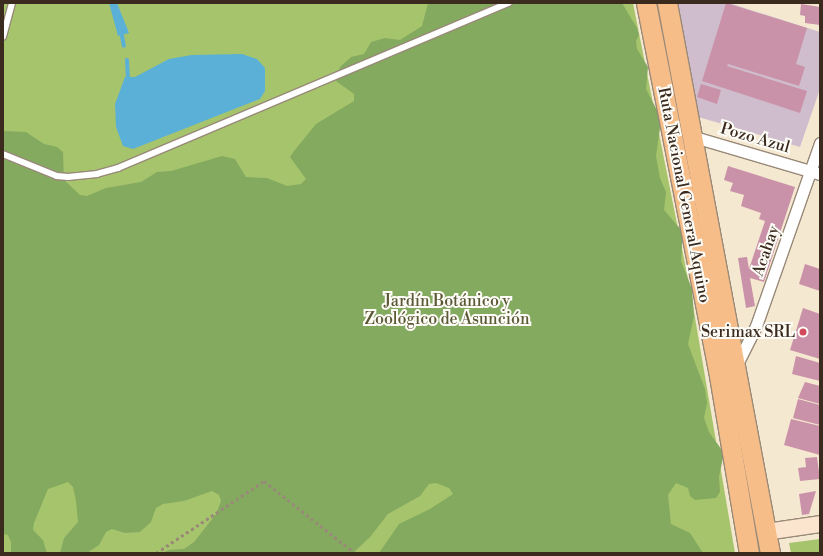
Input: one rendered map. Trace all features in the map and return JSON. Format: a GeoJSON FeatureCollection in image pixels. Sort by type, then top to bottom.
{"type":"FeatureCollection","features":[{"type":"Feature","properties":{"kind":"highway","name":"Ruta Nacional General Aquino"},"geometry":{"type":"LineString","coordinates":[[646,3],[718,370],[749,553]]}},
{"type":"Feature","properties":{"kind":"highway","name":"Ruta Nacional General Aquino"},"geometry":{"type":"LineString","coordinates":[[667,3],[770,553]]}},
{"type":"Feature","properties":{"kind":"main road"},"geometry":{"type":"LineString","coordinates":[[766,532],[820,524]]}},
{"type":"Feature","properties":{"kind":"street","name":"Pozo Azul"},"geometry":{"type":"LineString","coordinates":[[691,136],[816,172]]}},
{"type":"Feature","properties":{"kind":"street","name":"Acahay"},"geometry":{"type":"LineString","coordinates":[[736,367],[756,326],[816,172],[820,143]]}},
{"type":"Feature","properties":{"kind":"lane"},"geometry":{"type":"LineString","coordinates":[[3,37],[12,3]]}},
{"type":"Feature","properties":{"kind":"lane"},"geometry":{"type":"LineString","coordinates":[[3,154],[57,176],[68,177],[97,174],[118,168],[509,3]]}},
{"type":"Feature","properties":{"kind":"lane"},"geometry":{"type":"LineString","coordinates":[[661,3],[672,34]]}},
{"type":"Feature","properties":{"kind":"path"},"geometry":{"type":"LineString","coordinates":[[156,553],[264,481],[354,553]]}},
{"type":"Feature","properties":{"kind":"shaded area"},"geometry":{"type":"Polygon","coordinates":[[[673,3],[729,3],[820,32],[820,89],[800,147],[695,116],[673,3]]]}},
{"type":"Feature","properties":{"kind":"green space","name":"Jardín Botánico y Zoológico de Asunción"},"geometry":{"type":"Polygon","coordinates":[[[3,3],[633,3],[691,294],[735,553],[3,553],[3,3]]]}},
{"type":"Feature","properties":{"kind":"green space","name":"Jardín Botánico y Zoológico de Asunción"},"geometry":{"type":"Polygon","coordinates":[[[428,3],[622,3],[637,28],[639,35],[636,41],[637,49],[648,67],[646,89],[659,114],[660,128],[656,156],[660,178],[666,192],[664,210],[683,232],[681,261],[692,289],[694,316],[688,344],[705,389],[707,403],[704,418],[709,432],[724,453],[719,477],[720,492],[716,498],[695,500],[690,496],[688,488],[676,483],[668,495],[671,524],[690,533],[703,553],[379,553],[399,524],[430,509],[453,494],[449,488],[436,483],[429,484],[420,496],[388,514],[370,537],[353,553],[162,553],[169,550],[184,549],[194,542],[216,514],[221,501],[219,495],[212,491],[184,501],[163,504],[156,508],[151,522],[140,532],[125,533],[112,529],[106,532],[99,545],[87,553],[60,553],[64,538],[78,522],[73,487],[68,482],[48,489],[34,523],[33,530],[43,540],[47,553],[11,553],[11,542],[8,535],[3,534],[3,131],[26,132],[44,144],[57,147],[63,152],[64,180],[80,195],[87,196],[106,188],[141,182],[157,172],[171,171],[222,156],[235,159],[246,177],[267,178],[287,186],[301,184],[306,179],[290,157],[316,124],[354,101],[354,94],[336,81],[340,67],[351,57],[364,54],[371,42],[385,38],[400,40],[422,26],[428,3]]]}},
{"type":"Feature","properties":{"kind":"green space"},"geometry":{"type":"Polygon","coordinates":[[[820,539],[820,553],[791,553],[789,543],[820,539]]]}},
{"type":"Feature","properties":{"kind":"water"},"geometry":{"type":"Polygon","coordinates":[[[109,3],[117,3],[129,33],[118,36],[109,3]]]}},
{"type":"Feature","properties":{"kind":"water"},"geometry":{"type":"Polygon","coordinates":[[[242,54],[257,59],[265,68],[265,91],[260,99],[133,149],[123,146],[116,127],[115,104],[125,77],[135,77],[169,59],[192,55],[242,54]]]}},
{"type":"Feature","properties":{"kind":"building"},"geometry":{"type":"Polygon","coordinates":[[[726,3],[807,28],[796,64],[805,67],[799,86],[728,64],[727,66],[807,91],[800,113],[702,81],[726,3]]]}},
{"type":"Feature","properties":{"kind":"building"},"geometry":{"type":"Polygon","coordinates":[[[801,4],[820,7],[820,25],[805,23],[805,16],[800,15],[801,4]]]}},
{"type":"Feature","properties":{"kind":"building"},"geometry":{"type":"Polygon","coordinates":[[[701,84],[721,90],[717,104],[697,97],[701,84]]]}},
{"type":"Feature","properties":{"kind":"building"},"geometry":{"type":"Polygon","coordinates":[[[728,166],[795,187],[764,282],[750,278],[755,306],[746,308],[738,258],[747,257],[749,269],[765,221],[759,219],[761,213],[741,206],[744,195],[730,191],[733,183],[724,180],[728,166]]]}},
{"type":"Feature","properties":{"kind":"building"},"geometry":{"type":"Polygon","coordinates":[[[805,264],[820,269],[820,291],[799,284],[805,264]]]}},
{"type":"Feature","properties":{"kind":"building"},"geometry":{"type":"Polygon","coordinates":[[[803,308],[820,314],[820,359],[790,350],[803,308]]]}},
{"type":"Feature","properties":{"kind":"building"},"geometry":{"type":"Polygon","coordinates":[[[796,356],[820,363],[820,381],[792,374],[796,356]]]}},
{"type":"Feature","properties":{"kind":"building"},"geometry":{"type":"Polygon","coordinates":[[[805,382],[820,386],[820,404],[798,398],[805,382]]]}},
{"type":"Feature","properties":{"kind":"building"},"geometry":{"type":"Polygon","coordinates":[[[798,399],[820,405],[820,425],[793,418],[798,399]]]}},
{"type":"Feature","properties":{"kind":"building"},"geometry":{"type":"Polygon","coordinates":[[[791,419],[820,426],[820,455],[784,445],[791,419]]]}},
{"type":"Feature","properties":{"kind":"building"},"geometry":{"type":"Polygon","coordinates":[[[817,457],[820,479],[800,481],[798,468],[806,467],[805,458],[817,457]]]}},
{"type":"Feature","properties":{"kind":"building"},"geometry":{"type":"Polygon","coordinates":[[[816,491],[809,514],[802,515],[799,494],[816,491]]]}},
{"type":"Feature","properties":{"kind":"waterway"},"geometry":{"type":"LineString","coordinates":[[121,31],[124,46]]}},
{"type":"Feature","properties":{"kind":"waterway"},"geometry":{"type":"LineString","coordinates":[[127,60],[128,78]]}},
{"type":"Feature","properties":{"kind":"place","name":"Serimax SRL"},"geometry":{"type":"Point","coordinates":[803,332]}}]}
